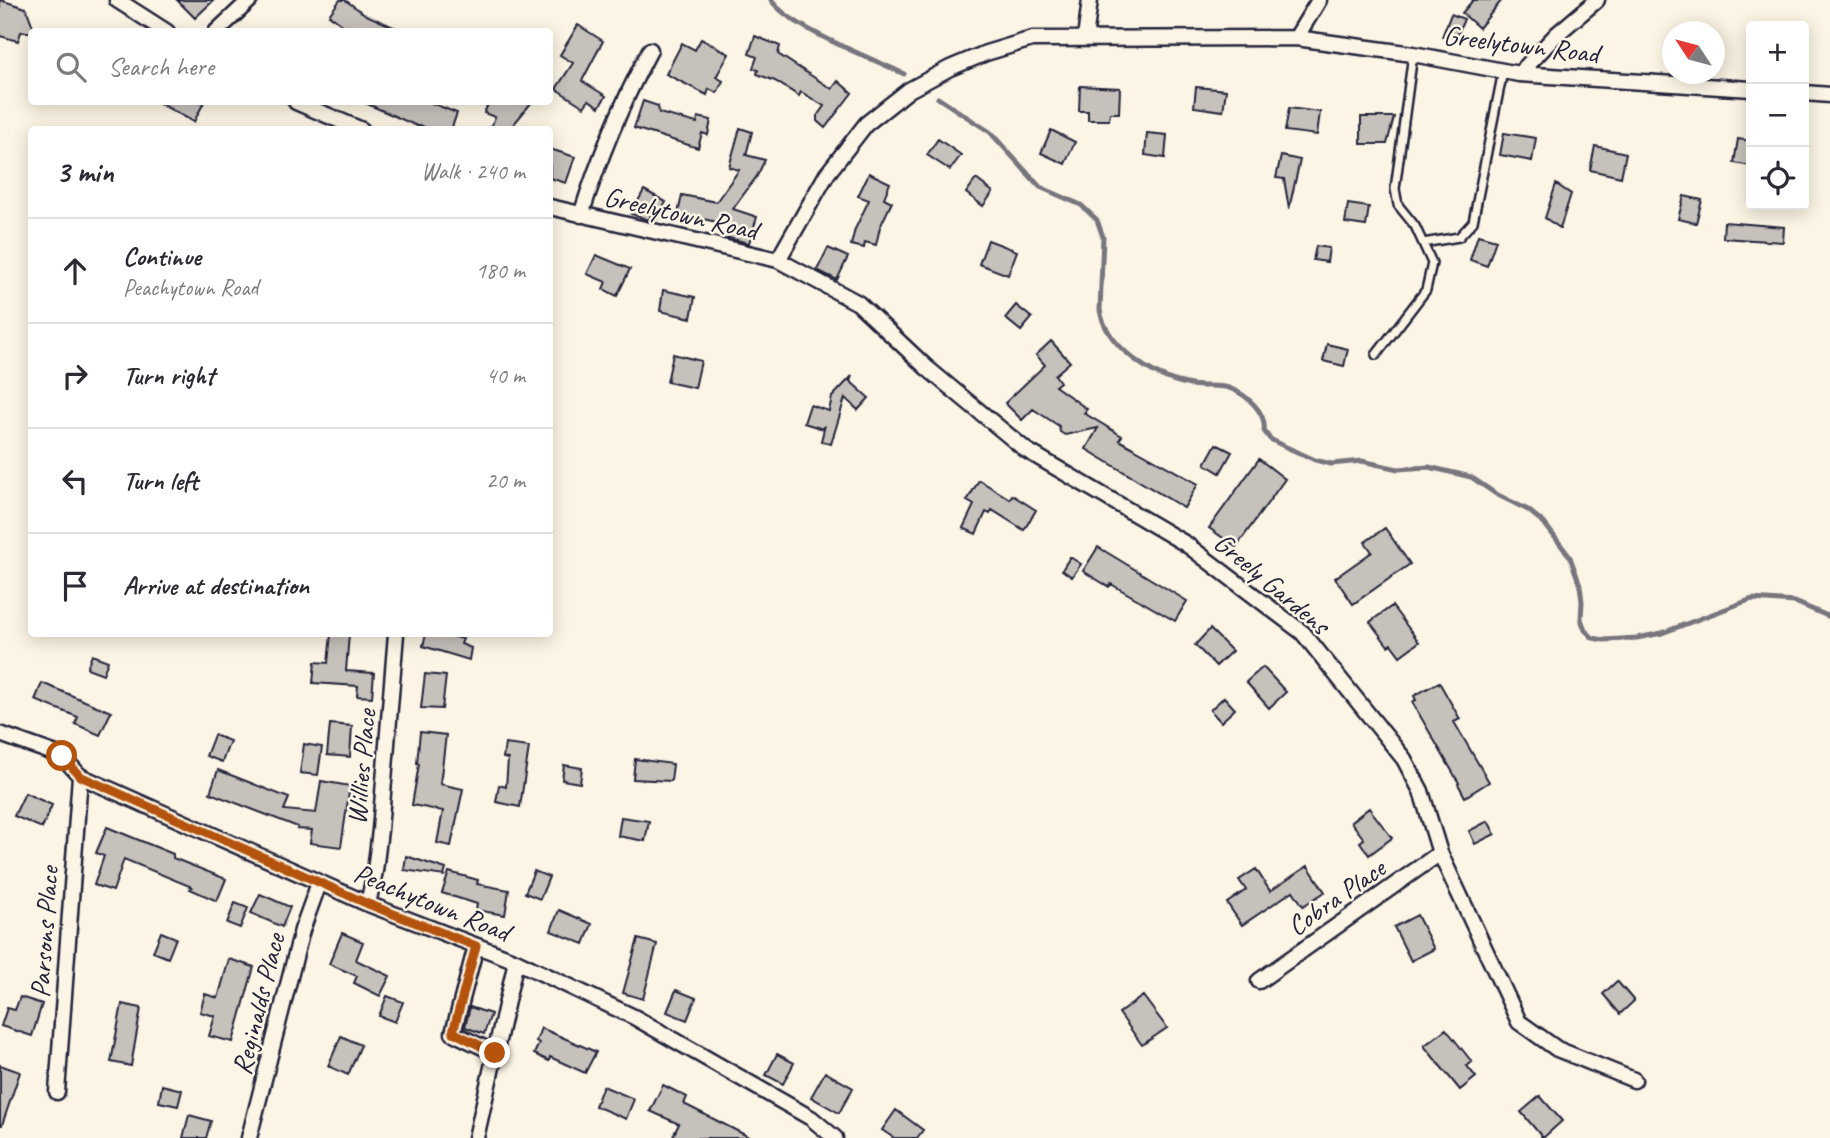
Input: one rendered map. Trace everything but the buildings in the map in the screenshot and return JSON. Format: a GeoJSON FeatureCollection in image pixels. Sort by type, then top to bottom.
{"type":"FeatureCollection","features":[{"type":"Feature","properties":{"kind":"street"},"geometry":{"type":"LineString","coordinates":[[117,0],[161,28]]}},
{"type":"Feature","properties":{"kind":"street"},"geometry":{"type":"LineString","coordinates":[[220,28],[250,0]]}},
{"type":"Feature","properties":{"kind":"street"},"geometry":{"type":"LineString","coordinates":[[1085,39],[1090,0]]}},
{"type":"Feature","properties":{"kind":"street"},"geometry":{"type":"LineString","coordinates":[[1296,38],[1319,0]]}},
{"type":"Feature","properties":{"kind":"street"},"geometry":{"type":"LineString","coordinates":[[1519,74],[1557,34],[1597,0]]}},
{"type":"Feature","properties":{"kind":"street","name":"Greelytown Road"},"geometry":{"type":"LineString","coordinates":[[553,208],[778,260],[827,174],[866,124],[909,90],[962,63],[1032,39],[1296,38],[1413,54],[1519,74],[1746,89]]}},
{"type":"Feature","properties":{"kind":"street"},"geometry":{"type":"LineString","coordinates":[[581,215],[598,163],[632,84],[650,50]]}},
{"type":"Feature","properties":{"kind":"street"},"geometry":{"type":"LineString","coordinates":[[1809,93],[1830,95]]}},
{"type":"Feature","properties":{"kind":"street"},"geometry":{"type":"LineString","coordinates":[[303,105],[353,126]]}},
{"type":"Feature","properties":{"kind":"street","name":"Greely Gardens"},"geometry":{"type":"LineString","coordinates":[[778,260],[858,303],[927,368],[1026,450],[1186,544],[1303,632],[1404,759],[1421,791],[1440,853],[1518,1022],[1557,1049],[1634,1080]]}},
{"type":"Feature","properties":{"kind":"street","name":"Willies Place"},"geometry":{"type":"LineString","coordinates":[[368,904],[381,818],[396,637]]}},
{"type":"Feature","properties":{"kind":"street","name":"Peachytown Road"},"geometry":{"type":"LineString","coordinates":[[0,734],[62,756],[80,776],[319,883],[516,961],[634,1017],[811,1118],[835,1138]]}},
{"type":"Feature","properties":{"kind":"street","name":"Parsons Place"},"geometry":{"type":"LineString","coordinates":[[57,1092],[80,776]]}},
{"type":"Feature","properties":{"kind":"street","name":"Cobra Place"},"geometry":{"type":"LineString","coordinates":[[1259,981],[1440,853]]}},
{"type":"Feature","properties":{"kind":"street","name":"Reginalds Place"},"geometry":{"type":"LineString","coordinates":[[249,1138],[302,930],[319,883]]}},
{"type":"Feature","properties":{"kind":"street"},"geometry":{"type":"LineString","coordinates":[[476,946],[453,1032],[495,1053]]}},
{"type":"Feature","properties":{"kind":"street"},"geometry":{"type":"LineString","coordinates":[[476,1138],[516,961]]}},
{"type":"Feature","properties":{"kind":"lane"},"geometry":{"type":"LineString","coordinates":[[1377,355],[1426,290],[1432,263],[1415,226],[1398,205],[1395,189],[1413,54]]}},
{"type":"Feature","properties":{"kind":"lane"},"geometry":{"type":"LineString","coordinates":[[1423,243],[1459,237],[1473,222],[1503,71]]}},
{"type":"Feature","properties":{"kind":"waterway"},"geometry":{"type":"LineString","coordinates":[[771,0],[796,22],[904,74]]}},
{"type":"Feature","properties":{"kind":"waterway"},"geometry":{"type":"LineString","coordinates":[[938,98],[990,132],[1040,187],[1081,205],[1097,220],[1103,237],[1100,310],[1111,336],[1132,358],[1159,375],[1173,380],[1236,391],[1259,411],[1264,431],[1270,439],[1315,460],[1331,464],[1362,461],[1398,469],[1429,467],[1471,477],[1496,494],[1528,510],[1544,523],[1570,557],[1580,585],[1581,619],[1585,630],[1593,638],[1637,638],[1662,633],[1752,599],[1795,602],[1830,617]]}},
{"type":"Feature","properties":{"kind":"route"},"geometry":{"type":"LineString","coordinates":[[62,756],[80,776],[368,904],[476,946],[453,1032],[495,1053]]}}]}
